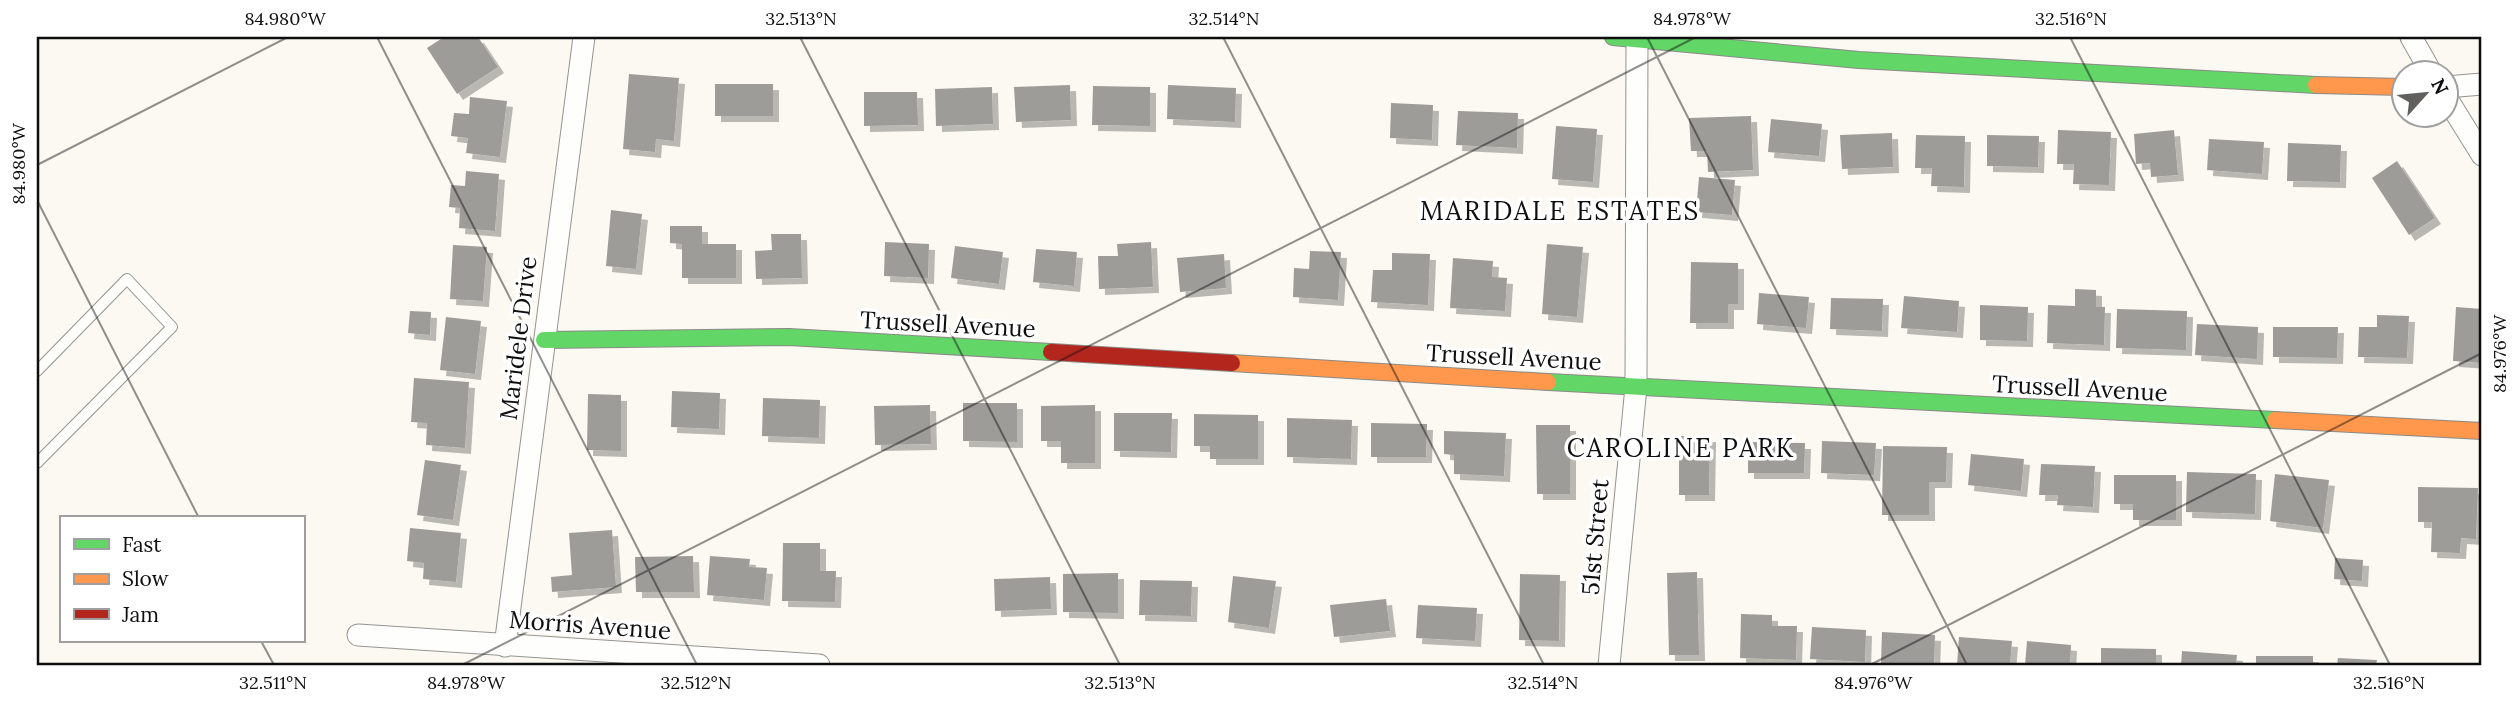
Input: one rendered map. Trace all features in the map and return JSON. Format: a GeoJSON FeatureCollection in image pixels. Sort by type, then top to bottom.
{"type":"FeatureCollection","features":[{"type":"Feature","properties":{"kind":"street","name":"Maridele Drive"},"geometry":{"type":"LineString","coordinates":[[505,646],[584,37]]}},
{"type":"Feature","properties":{"kind":"street"},"geometry":{"type":"LineString","coordinates":[[1613,37],[1637,37],[1858,60],[2292,85],[2390,87]]}},
{"type":"Feature","properties":{"kind":"street","name":"51st Street"},"geometry":{"type":"LineString","coordinates":[[1609,665],[1636,387],[1637,37]]}},
{"type":"Feature","properties":{"kind":"street"},"geometry":{"type":"LineString","coordinates":[[2411,37],[2424,60]]}},
{"type":"Feature","properties":{"kind":"street"},"geometry":{"type":"LineString","coordinates":[[2460,86],[2482,84]]}},
{"type":"Feature","properties":{"kind":"street"},"geometry":{"type":"LineString","coordinates":[[2460,121],[2482,155]]}},
{"type":"Feature","properties":{"kind":"street","name":"Trussell Avenue"},"geometry":{"type":"LineString","coordinates":[[544,341],[789,337],[1636,387],[2482,432]]}},
{"type":"Feature","properties":{"kind":"street","name":"Morris Avenue"},"geometry":{"type":"LineString","coordinates":[[358,635],[819,665]]}},
{"type":"Feature","properties":{"kind":"lane"},"geometry":{"type":"LineString","coordinates":[[37,370],[127,279],[172,327],[37,463]]}},
{"type":"Feature","properties":{"kind":"building"},"geometry":{"type":"Polygon","coordinates":[[[444,37],[478,37],[498,67],[457,94],[427,48],[444,37]]]}},
{"type":"Feature","properties":{"kind":"building"},"geometry":{"type":"Polygon","coordinates":[[[629,74],[679,78],[674,141],[656,139],[655,152],[623,149],[629,74]]]}},
{"type":"Feature","properties":{"kind":"building"},"geometry":{"type":"Polygon","coordinates":[[[715,84],[773,84],[773,116],[715,116],[715,84]]]}},
{"type":"Feature","properties":{"kind":"building"},"geometry":{"type":"Polygon","coordinates":[[[1070,85],[1071,120],[1016,122],[1014,87],[1070,85]]]}},
{"type":"Feature","properties":{"kind":"building"},"geometry":{"type":"Polygon","coordinates":[[[1168,85],[1236,88],[1235,122],[1167,119],[1168,85]]]}},
{"type":"Feature","properties":{"kind":"building"},"geometry":{"type":"Polygon","coordinates":[[[1093,86],[1150,87],[1150,126],[1092,125],[1093,86]]]}},
{"type":"Feature","properties":{"kind":"building"},"geometry":{"type":"Polygon","coordinates":[[[992,87],[993,124],[936,126],[935,89],[992,87]]]}},
{"type":"Feature","properties":{"kind":"building"},"geometry":{"type":"Polygon","coordinates":[[[864,92],[917,92],[918,125],[864,126],[864,92]]]}},
{"type":"Feature","properties":{"kind":"building"},"geometry":{"type":"Polygon","coordinates":[[[470,97],[507,101],[500,157],[466,153],[468,138],[451,136],[454,113],[469,114],[470,97]]]}},
{"type":"Feature","properties":{"kind":"building"},"geometry":{"type":"Polygon","coordinates":[[[1391,103],[1433,105],[1432,140],[1390,138],[1391,103]]]}},
{"type":"Feature","properties":{"kind":"building"},"geometry":{"type":"Polygon","coordinates":[[[1458,111],[1518,113],[1517,148],[1456,145],[1458,111]]]}},
{"type":"Feature","properties":{"kind":"building"},"geometry":{"type":"Polygon","coordinates":[[[1751,116],[1753,170],[1708,172],[1707,151],[1691,151],[1689,118],[1751,116]]]}},
{"type":"Feature","properties":{"kind":"building"},"geometry":{"type":"Polygon","coordinates":[[[1771,119],[1822,124],[1819,156],[1768,152],[1771,119]]]}},
{"type":"Feature","properties":{"kind":"building"},"geometry":{"type":"Polygon","coordinates":[[[1556,126],[1597,129],[1593,182],[1552,179],[1556,126]]]}},
{"type":"Feature","properties":{"kind":"building"},"geometry":{"type":"Polygon","coordinates":[[[2058,130],[2111,132],[2109,185],[2073,184],[2074,164],[2057,164],[2058,130]]]}},
{"type":"Feature","properties":{"kind":"building"},"geometry":{"type":"Polygon","coordinates":[[[2174,130],[2178,175],[2151,177],[2150,163],[2136,164],[2134,134],[2174,130]]]}},
{"type":"Feature","properties":{"kind":"building"},"geometry":{"type":"Polygon","coordinates":[[[1892,133],[1893,167],[1842,169],[1840,135],[1892,133]]]}},
{"type":"Feature","properties":{"kind":"building"},"geometry":{"type":"Polygon","coordinates":[[[1916,135],[1965,136],[1964,187],[1931,186],[1932,168],[1915,168],[1916,135]]]}},
{"type":"Feature","properties":{"kind":"building"},"geometry":{"type":"Polygon","coordinates":[[[1987,135],[2039,136],[2038,167],[1987,166],[1987,135]]]}},
{"type":"Feature","properties":{"kind":"building"},"geometry":{"type":"Polygon","coordinates":[[[2209,139],[2264,142],[2262,174],[2207,170],[2209,139]]]}},
{"type":"Feature","properties":{"kind":"building"},"geometry":{"type":"Polygon","coordinates":[[[2288,143],[2341,145],[2340,182],[2287,181],[2288,143]]]}},
{"type":"Feature","properties":{"kind":"building"},"geometry":{"type":"Polygon","coordinates":[[[2397,161],[2435,218],[2409,235],[2372,178],[2397,161]]]}},
{"type":"Feature","properties":{"kind":"building"},"geometry":{"type":"Polygon","coordinates":[[[466,171],[499,174],[495,231],[459,228],[460,208],[449,207],[451,185],[465,186],[466,171]]]}},
{"type":"Feature","properties":{"kind":"building"},"geometry":{"type":"Polygon","coordinates":[[[1699,177],[1735,180],[1732,215],[1696,212],[1699,177]]]}},
{"type":"Feature","properties":{"kind":"building"},"geometry":{"type":"Polygon","coordinates":[[[611,210],[642,214],[636,269],[606,266],[611,210]]]}},
{"type":"Feature","properties":{"kind":"building"},"geometry":{"type":"Polygon","coordinates":[[[670,226],[702,226],[702,244],[736,244],[736,278],[682,278],[682,244],[670,243],[670,226]]]}},
{"type":"Feature","properties":{"kind":"building"},"geometry":{"type":"Polygon","coordinates":[[[771,234],[801,234],[802,278],[756,279],[755,251],[772,250],[771,234]]]}},
{"type":"Feature","properties":{"kind":"building"},"geometry":{"type":"Polygon","coordinates":[[[885,242],[929,244],[928,278],[884,276],[885,242]]]}},
{"type":"Feature","properties":{"kind":"building"},"geometry":{"type":"Polygon","coordinates":[[[1151,242],[1153,287],[1099,289],[1098,256],[1118,256],[1117,244],[1151,242]]]}},
{"type":"Feature","properties":{"kind":"building"},"geometry":{"type":"Polygon","coordinates":[[[1547,244],[1583,247],[1577,317],[1542,314],[1547,244]]]}},
{"type":"Feature","properties":{"kind":"building"},"geometry":{"type":"Polygon","coordinates":[[[453,245],[487,247],[483,301],[450,299],[453,245]]]}},
{"type":"Feature","properties":{"kind":"building"},"geometry":{"type":"Polygon","coordinates":[[[955,246],[1003,252],[999,284],[951,278],[955,246]]]}},
{"type":"Feature","properties":{"kind":"building"},"geometry":{"type":"Polygon","coordinates":[[[1036,249],[1077,252],[1074,286],[1033,282],[1036,249]]]}},
{"type":"Feature","properties":{"kind":"building"},"geometry":{"type":"Polygon","coordinates":[[[1310,251],[1341,252],[1338,300],[1293,297],[1294,268],[1309,269],[1310,251]]]}},
{"type":"Feature","properties":{"kind":"building"},"geometry":{"type":"Polygon","coordinates":[[[1392,253],[1430,254],[1428,305],[1371,302],[1373,270],[1392,270],[1392,253]]]}},
{"type":"Feature","properties":{"kind":"building"},"geometry":{"type":"Polygon","coordinates":[[[1224,254],[1226,288],[1180,292],[1177,258],[1224,254]]]}},
{"type":"Feature","properties":{"kind":"building"},"geometry":{"type":"Polygon","coordinates":[[[1453,258],[1493,261],[1492,277],[1507,278],[1505,311],[1450,308],[1453,258]]]}},
{"type":"Feature","properties":{"kind":"building"},"geometry":{"type":"Polygon","coordinates":[[[1691,262],[1738,263],[1738,304],[1728,304],[1728,323],[1690,323],[1691,262]]]}},
{"type":"Feature","properties":{"kind":"building"},"geometry":{"type":"Polygon","coordinates":[[[2075,289],[2096,290],[2096,307],[2105,307],[2104,345],[2047,343],[2048,305],[2075,306],[2075,289]]]}},
{"type":"Feature","properties":{"kind":"building"},"geometry":{"type":"Polygon","coordinates":[[[1759,293],[1809,297],[1806,328],[1757,324],[1759,293]]]}},
{"type":"Feature","properties":{"kind":"building"},"geometry":{"type":"Polygon","coordinates":[[[1904,296],[1959,301],[1957,332],[1901,328],[1904,296]]]}},
{"type":"Feature","properties":{"kind":"building"},"geometry":{"type":"Polygon","coordinates":[[[1831,298],[1883,299],[1882,331],[1830,329],[1831,298]]]}},
{"type":"Feature","properties":{"kind":"building"},"geometry":{"type":"Polygon","coordinates":[[[1980,305],[2028,307],[2027,341],[1980,340],[1980,305]]]}},
{"type":"Feature","properties":{"kind":"building"},"geometry":{"type":"Polygon","coordinates":[[[2456,307],[2482,309],[2482,363],[2453,361],[2456,307]]]}},
{"type":"Feature","properties":{"kind":"building"},"geometry":{"type":"Polygon","coordinates":[[[2117,309],[2187,311],[2186,350],[2116,348],[2117,309]]]}},
{"type":"Feature","properties":{"kind":"building"},"geometry":{"type":"Polygon","coordinates":[[[410,311],[431,312],[430,335],[408,333],[410,311]]]}},
{"type":"Feature","properties":{"kind":"building"},"geometry":{"type":"Polygon","coordinates":[[[2377,315],[2409,316],[2407,358],[2358,357],[2359,327],[2377,327],[2377,315]]]}},
{"type":"Feature","properties":{"kind":"building"},"geometry":{"type":"Polygon","coordinates":[[[446,317],[481,321],[475,374],[440,370],[446,317]]]}},
{"type":"Feature","properties":{"kind":"building"},"geometry":{"type":"Polygon","coordinates":[[[2197,324],[2258,327],[2257,359],[2195,355],[2197,324]]]}},
{"type":"Feature","properties":{"kind":"building"},"geometry":{"type":"Polygon","coordinates":[[[2273,327],[2338,327],[2337,358],[2273,357],[2273,327]]]}},
{"type":"Feature","properties":{"kind":"building"},"geometry":{"type":"Polygon","coordinates":[[[414,378],[469,382],[465,448],[426,445],[427,423],[411,422],[414,378]]]}},
{"type":"Feature","properties":{"kind":"building"},"geometry":{"type":"Polygon","coordinates":[[[672,391],[720,393],[719,429],[671,427],[672,391]]]}},
{"type":"Feature","properties":{"kind":"building"},"geometry":{"type":"Polygon","coordinates":[[[588,394],[621,395],[621,451],[587,450],[588,394]]]}},
{"type":"Feature","properties":{"kind":"building"},"geometry":{"type":"Polygon","coordinates":[[[763,398],[820,400],[819,438],[762,436],[763,398]]]}},
{"type":"Feature","properties":{"kind":"building"},"geometry":{"type":"Polygon","coordinates":[[[963,403],[1017,403],[1017,442],[963,441],[963,403]]]}},
{"type":"Feature","properties":{"kind":"building"},"geometry":{"type":"Polygon","coordinates":[[[930,405],[931,444],[875,445],[874,406],[930,405]]]}},
{"type":"Feature","properties":{"kind":"building"},"geometry":{"type":"Polygon","coordinates":[[[1095,405],[1095,463],[1061,463],[1061,441],[1041,441],[1041,406],[1095,405]]]}},
{"type":"Feature","properties":{"kind":"building"},"geometry":{"type":"Polygon","coordinates":[[[1114,413],[1172,413],[1171,452],[1114,451],[1114,413]]]}},
{"type":"Feature","properties":{"kind":"building"},"geometry":{"type":"Polygon","coordinates":[[[1194,414],[1258,415],[1258,459],[1210,459],[1210,446],[1194,446],[1194,414]]]}},
{"type":"Feature","properties":{"kind":"building"},"geometry":{"type":"Polygon","coordinates":[[[1287,418],[1352,420],[1351,459],[1287,457],[1287,418]]]}},
{"type":"Feature","properties":{"kind":"building"},"geometry":{"type":"Polygon","coordinates":[[[1371,423],[1427,424],[1426,457],[1371,457],[1371,423]]]}},
{"type":"Feature","properties":{"kind":"building"},"geometry":{"type":"Polygon","coordinates":[[[1536,425],[1570,425],[1570,494],[1537,494],[1536,425]]]}},
{"type":"Feature","properties":{"kind":"building"},"geometry":{"type":"Polygon","coordinates":[[[1444,431],[1506,433],[1504,476],[1454,474],[1454,455],[1444,454],[1444,431]]]}},
{"type":"Feature","properties":{"kind":"building"},"geometry":{"type":"Polygon","coordinates":[[[1679,436],[1710,436],[1709,495],[1679,495],[1679,436]]]}},
{"type":"Feature","properties":{"kind":"building"},"geometry":{"type":"Polygon","coordinates":[[[1822,441],[1876,443],[1874,475],[1821,473],[1822,441]]]}},
{"type":"Feature","properties":{"kind":"building"},"geometry":{"type":"Polygon","coordinates":[[[1748,442],[1805,443],[1804,473],[1748,473],[1748,442]]]}},
{"type":"Feature","properties":{"kind":"building"},"geometry":{"type":"Polygon","coordinates":[[[1883,446],[1947,447],[1946,482],[1929,482],[1929,515],[1882,515],[1883,446]]]}},
{"type":"Feature","properties":{"kind":"building"},"geometry":{"type":"Polygon","coordinates":[[[1971,454],[2024,459],[2021,491],[1968,485],[1971,454]]]}},
{"type":"Feature","properties":{"kind":"building"},"geometry":{"type":"Polygon","coordinates":[[[425,460],[461,465],[453,520],[417,515],[425,460]]]}},
{"type":"Feature","properties":{"kind":"building"},"geometry":{"type":"Polygon","coordinates":[[[2041,464],[2095,466],[2093,507],[2057,505],[2058,495],[2039,495],[2041,464]]]}},
{"type":"Feature","properties":{"kind":"building"},"geometry":{"type":"Polygon","coordinates":[[[2187,472],[2256,474],[2255,514],[2186,512],[2187,472]]]}},
{"type":"Feature","properties":{"kind":"building"},"geometry":{"type":"Polygon","coordinates":[[[2275,474],[2329,480],[2323,528],[2270,521],[2275,474]]]}},
{"type":"Feature","properties":{"kind":"building"},"geometry":{"type":"Polygon","coordinates":[[[2114,475],[2176,475],[2176,520],[2133,520],[2133,504],[2114,504],[2114,475]]]}},
{"type":"Feature","properties":{"kind":"building"},"geometry":{"type":"Polygon","coordinates":[[[2418,487],[2478,488],[2476,539],[2461,538],[2460,553],[2431,552],[2432,522],[2418,522],[2418,487]]]}},
{"type":"Feature","properties":{"kind":"building"},"geometry":{"type":"Polygon","coordinates":[[[410,528],[461,533],[456,582],[423,579],[424,563],[407,561],[410,528]]]}},
{"type":"Feature","properties":{"kind":"building"},"geometry":{"type":"Polygon","coordinates":[[[612,530],[616,587],[552,592],[551,577],[572,575],[569,533],[612,530]]]}},
{"type":"Feature","properties":{"kind":"building"},"geometry":{"type":"Polygon","coordinates":[[[783,543],[820,543],[820,571],[836,571],[835,602],[782,601],[783,543]]]}},
{"type":"Feature","properties":{"kind":"building"},"geometry":{"type":"Polygon","coordinates":[[[693,556],[694,592],[636,592],[635,557],[693,556]]]}},
{"type":"Feature","properties":{"kind":"building"},"geometry":{"type":"Polygon","coordinates":[[[710,556],[750,559],[749,567],[767,568],[764,600],[707,595],[710,556]]]}},
{"type":"Feature","properties":{"kind":"building"},"geometry":{"type":"Polygon","coordinates":[[[2335,558],[2363,560],[2362,581],[2334,579],[2335,558]]]}},
{"type":"Feature","properties":{"kind":"building"},"geometry":{"type":"Polygon","coordinates":[[[1697,572],[1699,655],[1669,655],[1667,573],[1697,572]]]}},
{"type":"Feature","properties":{"kind":"building"},"geometry":{"type":"Polygon","coordinates":[[[1118,573],[1118,613],[1063,612],[1063,574],[1118,573]]]}},
{"type":"Feature","properties":{"kind":"building"},"geometry":{"type":"Polygon","coordinates":[[[1520,574],[1560,575],[1559,641],[1519,640],[1520,574]]]}},
{"type":"Feature","properties":{"kind":"building"},"geometry":{"type":"Polygon","coordinates":[[[1233,576],[1276,581],[1269,628],[1228,622],[1233,576]]]}},
{"type":"Feature","properties":{"kind":"building"},"geometry":{"type":"Polygon","coordinates":[[[1050,577],[1051,609],[995,611],[994,579],[1050,577]]]}},
{"type":"Feature","properties":{"kind":"building"},"geometry":{"type":"Polygon","coordinates":[[[1140,580],[1192,581],[1191,616],[1139,615],[1140,580]]]}},
{"type":"Feature","properties":{"kind":"building"},"geometry":{"type":"Polygon","coordinates":[[[1386,599],[1390,631],[1334,637],[1330,605],[1386,599]]]}},
{"type":"Feature","properties":{"kind":"building"},"geometry":{"type":"Polygon","coordinates":[[[1418,605],[1477,608],[1475,641],[1416,638],[1418,605]]]}},
{"type":"Feature","properties":{"kind":"building"},"geometry":{"type":"Polygon","coordinates":[[[1741,614],[1772,615],[1772,626],[1797,626],[1796,660],[1740,658],[1741,614]]]}},
{"type":"Feature","properties":{"kind":"building"},"geometry":{"type":"Polygon","coordinates":[[[1812,627],[1866,630],[1865,662],[1810,659],[1812,627]]]}},
{"type":"Feature","properties":{"kind":"building"},"geometry":{"type":"Polygon","coordinates":[[[1882,632],[1935,635],[1934,665],[1881,663],[1882,632]]]}},
{"type":"Feature","properties":{"kind":"building"},"geometry":{"type":"Polygon","coordinates":[[[1959,637],[2012,641],[2010,665],[1957,665],[1959,637]]]}},
{"type":"Feature","properties":{"kind":"building"},"geometry":{"type":"Polygon","coordinates":[[[2027,641],[2071,645],[2070,665],[2025,665],[2027,641]]]}},
{"type":"Feature","properties":{"kind":"building"},"geometry":{"type":"Polygon","coordinates":[[[2101,648],[2156,649],[2156,665],[2101,665],[2101,648]]]}},
{"type":"Feature","properties":{"kind":"building"},"geometry":{"type":"Polygon","coordinates":[[[2182,651],[2237,655],[2236,665],[2181,665],[2182,651]]]}},
{"type":"Feature","properties":{"kind":"building"},"geometry":{"type":"Polygon","coordinates":[[[2256,656],[2313,656],[2313,665],[2256,665],[2256,656]]]}},
{"type":"Feature","properties":{"kind":"building"},"geometry":{"type":"Polygon","coordinates":[[[2338,658],[2377,660],[2376,665],[2337,665],[2338,658]]]}},
{"type":"Feature","properties":{"kind":"traffic: fast"},"geometry":{"type":"LineString","coordinates":[[1613,37],[1859,60],[2316,85]]}},
{"type":"Feature","properties":{"kind":"traffic: fast"},"geometry":{"type":"LineString","coordinates":[[544,340],[789,337],[1051,352]]}},
{"type":"Feature","properties":{"kind":"traffic: fast"},"geometry":{"type":"LineString","coordinates":[[1548,382],[2275,420]]}},
{"type":"Feature","properties":{"kind":"traffic: slow"},"geometry":{"type":"LineString","coordinates":[[2316,85],[2390,87]]}},
{"type":"Feature","properties":{"kind":"traffic: slow"},"geometry":{"type":"LineString","coordinates":[[1232,363],[1548,382]]}},
{"type":"Feature","properties":{"kind":"traffic: slow"},"geometry":{"type":"LineString","coordinates":[[2275,420],[2482,431]]}},
{"type":"Feature","properties":{"kind":"traffic: jam"},"geometry":{"type":"LineString","coordinates":[[1051,352],[1232,363]]}},
{"type":"Feature","properties":{"kind":"district","name":"MARIDALE ESTATES"},"geometry":{"type":"Point","coordinates":[1560,210]}},
{"type":"Feature","properties":{"kind":"district","name":"CAROLINE PARK"},"geometry":{"type":"Point","coordinates":[1681,447]}}]}
